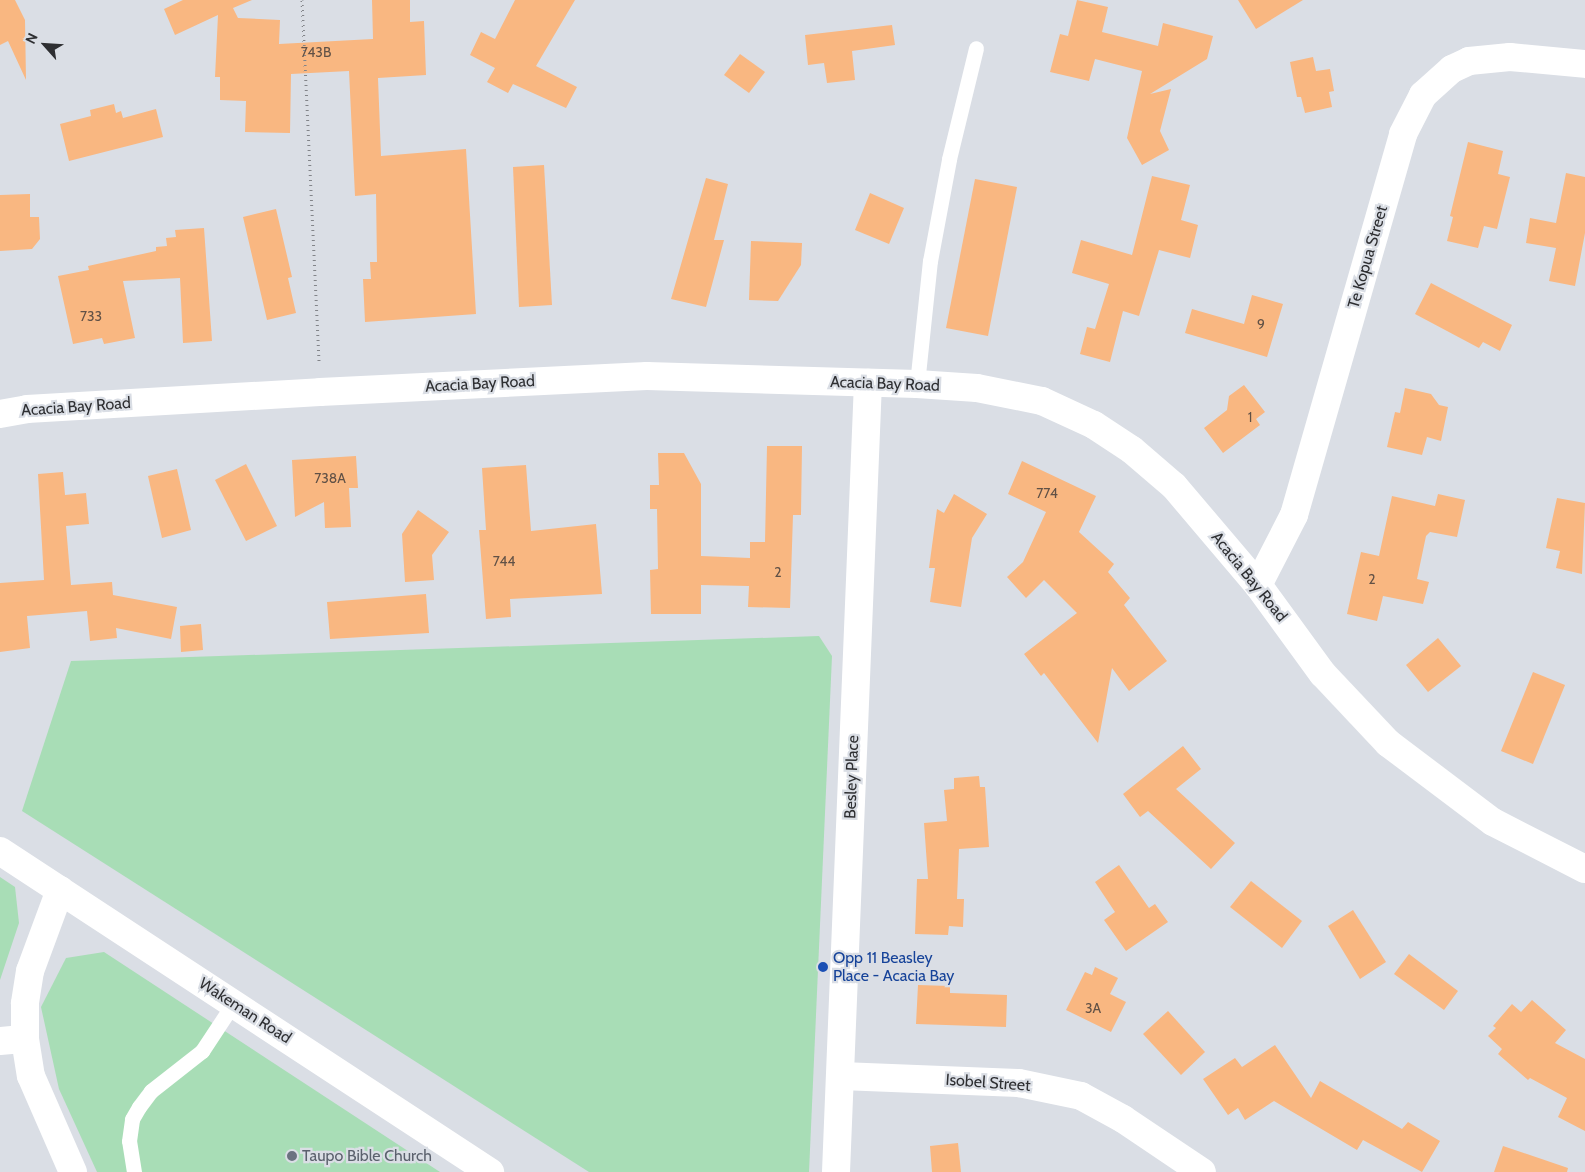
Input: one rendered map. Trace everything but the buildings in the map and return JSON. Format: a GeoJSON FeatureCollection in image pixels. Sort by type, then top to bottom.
{"type":"FeatureCollection","features":[{"type":"Feature","properties":{"kind":"street","name":"Te Kopua Street"},"geometry":{"type":"LineString","coordinates":[[1258,585],[1281,545],[1294,515],[1404,134],[1422,95],[1452,69],[1469,61],[1510,58],[1585,64]]}},
{"type":"Feature","properties":{"kind":"street","name":"Acacia Bay Road"},"geometry":{"type":"LineString","coordinates":[[0,414],[27,409],[647,376],[917,384],[977,388],[1042,401],[1094,425],[1132,450],[1174,486],[1258,585],[1323,674],[1388,743],[1493,822],[1585,869]]}},
{"type":"Feature","properties":{"kind":"street","name":"Besley Place"},"geometry":{"type":"LineString","coordinates":[[836,1172],[868,383]]}},
{"type":"Feature","properties":{"kind":"street","name":"Wakeman Road"},"geometry":{"type":"LineString","coordinates":[[0,850],[490,1172]]}},
{"type":"Feature","properties":{"kind":"street"},"geometry":{"type":"LineString","coordinates":[[60,890],[30,971],[25,1004],[12,1040],[31,1076],[73,1172]]}},
{"type":"Feature","properties":{"kind":"street","name":"Isobel Street"},"geometry":{"type":"LineString","coordinates":[[841,1076],[1019,1083],[1081,1096],[1123,1119],[1202,1172]]}},
{"type":"Feature","properties":{"kind":"lane"},"geometry":{"type":"LineString","coordinates":[[917,384],[918,354],[932,253],[949,159],[976,48]]}},
{"type":"Feature","properties":{"kind":"lane"},"geometry":{"type":"LineString","coordinates":[[134,1172],[129,1141],[132,1119],[139,1107],[151,1091],[202,1051],[233,1004]]}},
{"type":"Feature","properties":{"kind":"path"},"geometry":{"type":"LineString","coordinates":[[302,0],[320,392]]}},
{"type":"Feature","properties":{"kind":"green space"},"geometry":{"type":"Polygon","coordinates":[[[819,636],[832,656],[809,1172],[589,1172],[22,811],[71,661],[819,636]]]}},
{"type":"Feature","properties":{"kind":"green space"},"geometry":{"type":"Polygon","coordinates":[[[0,877],[15,887],[19,923],[0,980],[0,877]]]}},
{"type":"Feature","properties":{"kind":"green space"},"geometry":{"type":"Polygon","coordinates":[[[104,952],[440,1172],[97,1172],[59,1089],[41,1007],[66,958],[104,952]]]}},
{"type":"Feature","properties":{"kind":"place","name":"Opp 11 Beasley Place - Acacia Bay"},"geometry":{"type":"Point","coordinates":[823,967]}},
{"type":"Feature","properties":{"kind":"place","name":"Taupo Bible Church"},"geometry":{"type":"Point","coordinates":[292,1156]}}]}
